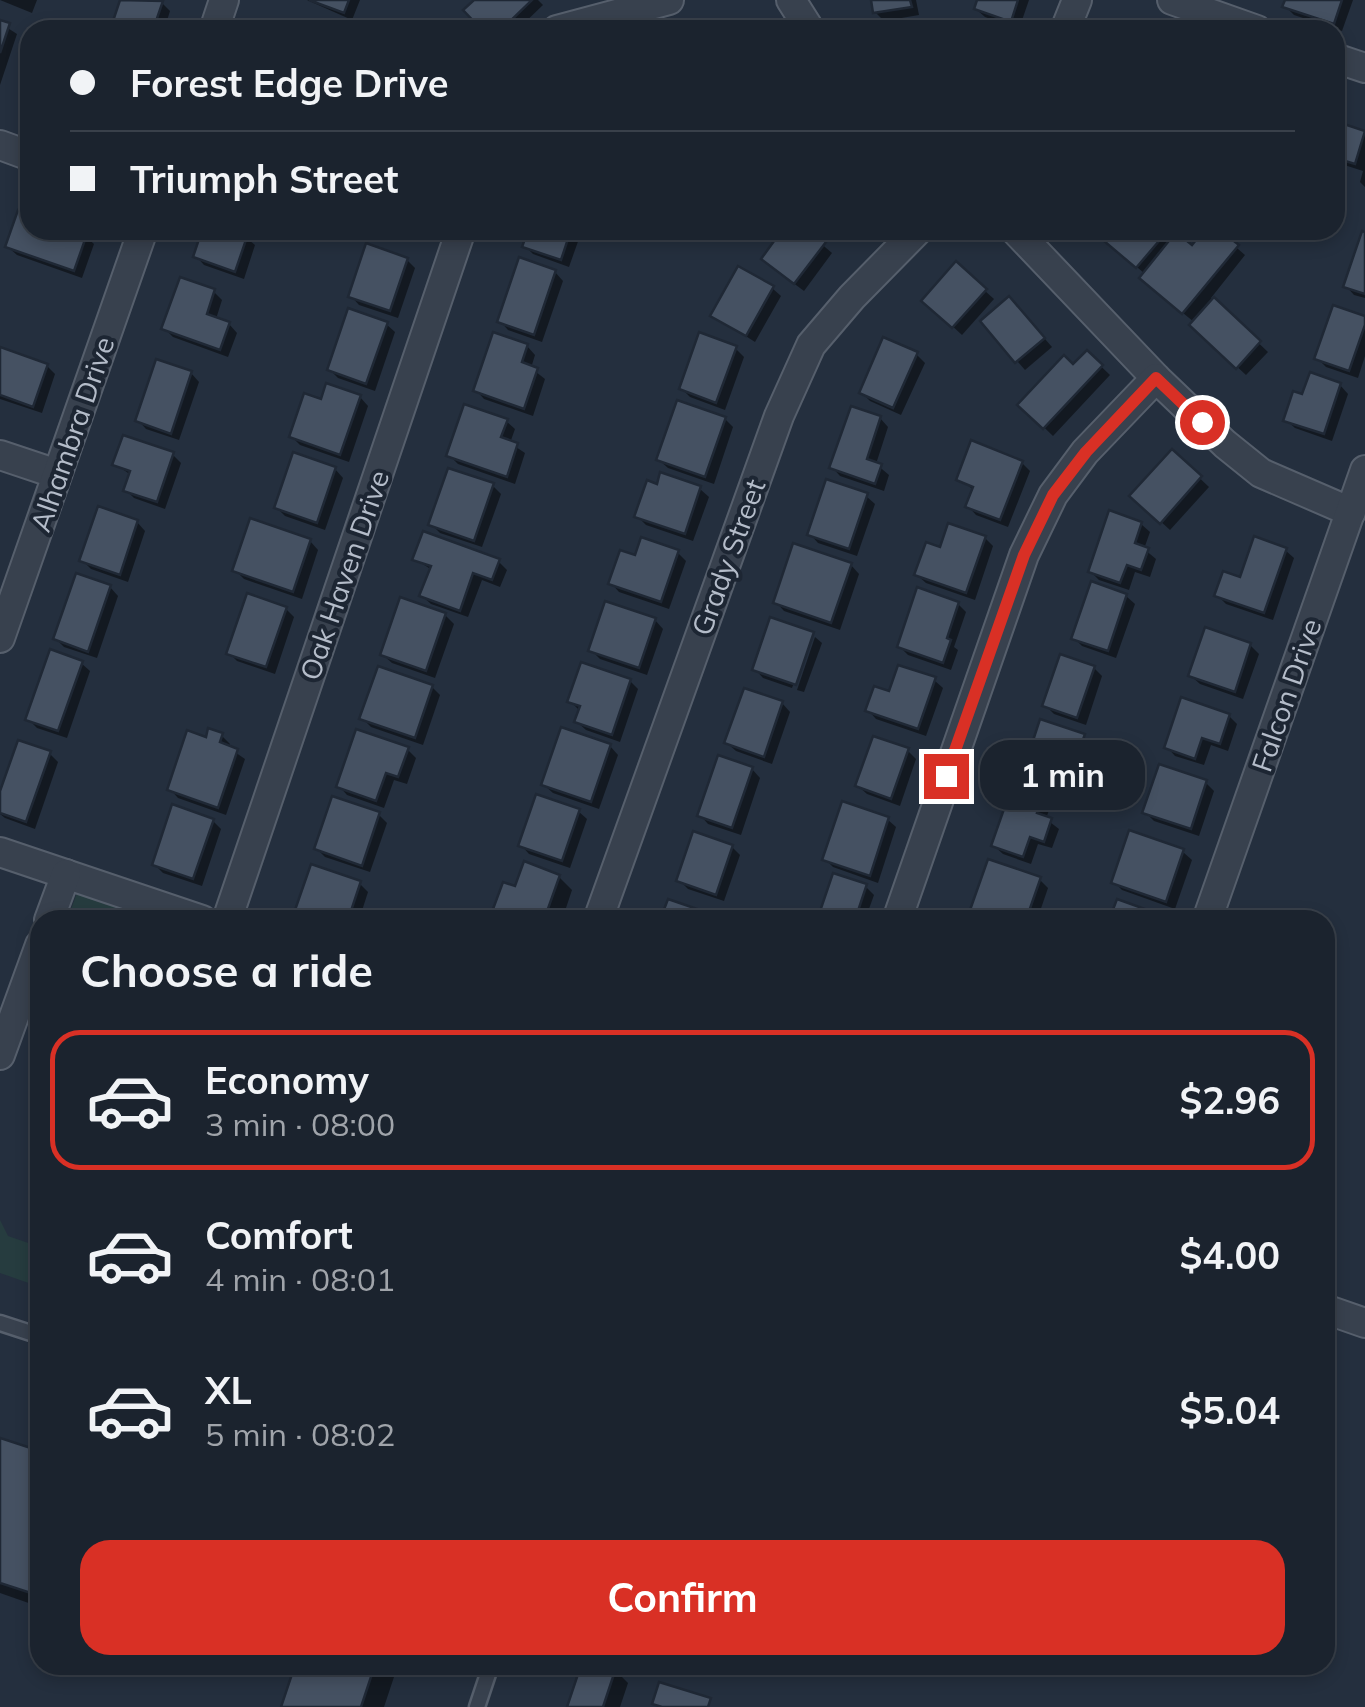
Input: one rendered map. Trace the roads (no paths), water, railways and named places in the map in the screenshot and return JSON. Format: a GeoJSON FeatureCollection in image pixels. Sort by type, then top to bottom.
{"type":"FeatureCollection","features":[{"type":"Feature","properties":{"kind":"street"},"geometry":{"type":"LineString","coordinates":[[594,20],[669,0]]}},
{"type":"Feature","properties":{"kind":"street"},"geometry":{"type":"LineString","coordinates":[[1172,0],[1229,20]]}},
{"type":"Feature","properties":{"kind":"street","name":"Alhambra Drive"},"geometry":{"type":"LineString","coordinates":[[0,638],[140,240]]}},
{"type":"Feature","properties":{"kind":"street","name":"Oak Haven Drive"},"geometry":{"type":"LineString","coordinates":[[230,910],[458,240]]}},
{"type":"Feature","properties":{"kind":"street","name":"Grady Street"},"geometry":{"type":"LineString","coordinates":[[602,910],[779,416],[811,345],[908,240]]}},
{"type":"Feature","properties":{"kind":"street"},"geometry":{"type":"LineString","coordinates":[[1025,240],[1156,378],[1262,472],[1350,512]]}},
{"type":"Feature","properties":{"kind":"street"},"geometry":{"type":"LineString","coordinates":[[900,910],[1024,555],[1053,495],[1086,452],[1156,378]]}},
{"type":"Feature","properties":{"kind":"street"},"geometry":{"type":"LineString","coordinates":[[0,455],[58,474]]}},
{"type":"Feature","properties":{"kind":"street","name":"Falcon Drive"},"geometry":{"type":"LineString","coordinates":[[1211,910],[1365,470]]}},
{"type":"Feature","properties":{"kind":"street"},"geometry":{"type":"LineString","coordinates":[[0,852],[172,910]]}},
{"type":"Feature","properties":{"kind":"street"},"geometry":{"type":"LineString","coordinates":[[53,910],[66,874]]}},
{"type":"Feature","properties":{"kind":"street"},"geometry":{"type":"LineString","coordinates":[[0,1055],[30,972]]}},
{"type":"Feature","properties":{"kind":"street"},"geometry":{"type":"LineString","coordinates":[[1335,1312],[1365,1323]]}},
{"type":"Feature","properties":{"kind":"lane"},"geometry":{"type":"LineString","coordinates":[[0,1323],[30,1333]]}},
{"type":"Feature","properties":{"kind":"lane"},"geometry":{"type":"LineString","coordinates":[[477,1707],[488,1675]]}}]}
